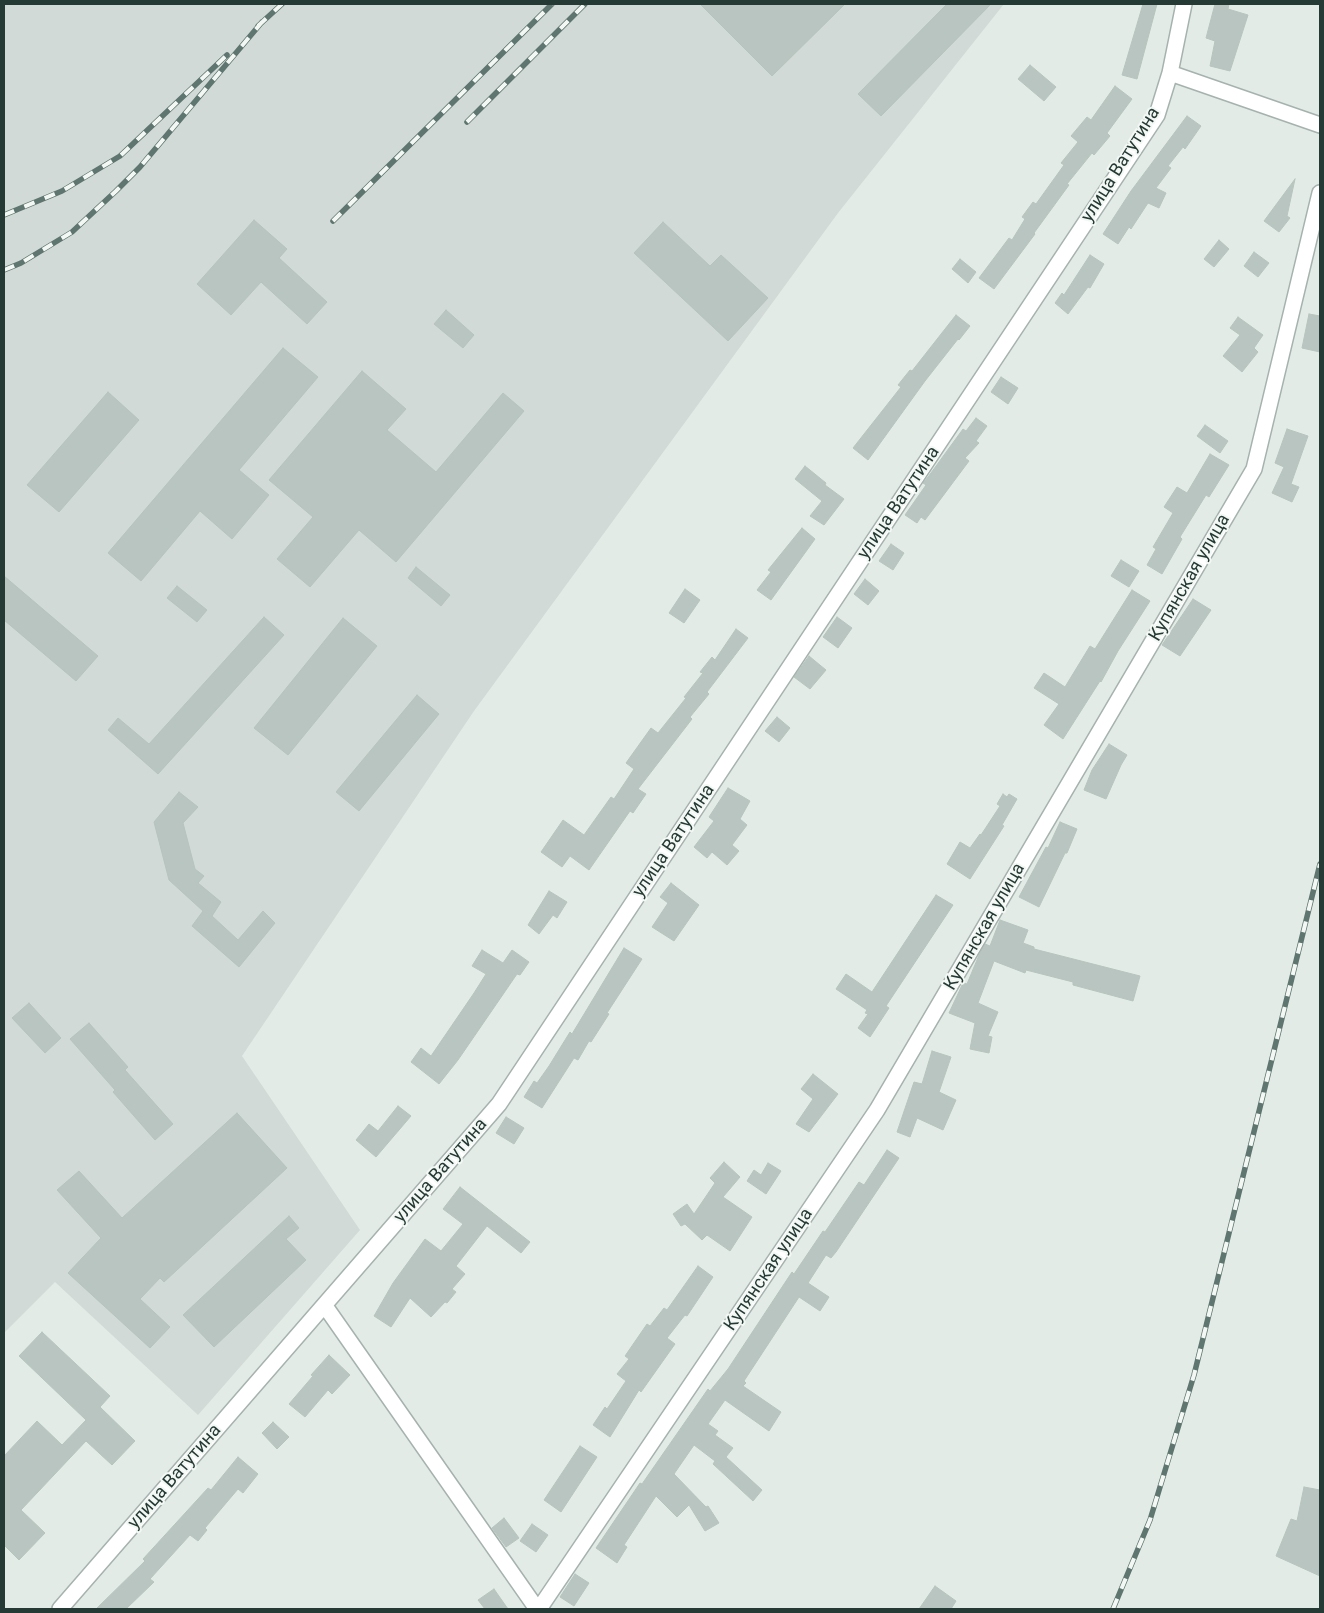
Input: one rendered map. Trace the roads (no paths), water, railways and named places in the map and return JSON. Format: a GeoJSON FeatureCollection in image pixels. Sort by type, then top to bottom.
{"type":"FeatureCollection","features":[{"type":"Feature","properties":{"kind":"street","name":"улица Ватутина"},"geometry":{"type":"LineString","coordinates":[[60,1609],[499,1104],[1157,115],[1170,74],[1184,4]]}},
{"type":"Feature","properties":{"kind":"street"},"geometry":{"type":"LineString","coordinates":[[1170,74],[1320,125]]}},
{"type":"Feature","properties":{"kind":"street","name":"Купянская улица"},"geometry":{"type":"LineString","coordinates":[[538,1609],[877,1110],[1254,469],[1320,193]]}},
{"type":"Feature","properties":{"kind":"street"},"geometry":{"type":"LineString","coordinates":[[324,1306],[538,1609]]}},
{"type":"Feature","properties":{"kind":"railway"},"geometry":{"type":"LineString","coordinates":[[258,26],[282,4]]}},
{"type":"Feature","properties":{"kind":"railway"},"geometry":{"type":"LineString","coordinates":[[333,221],[552,4]]}},
{"type":"Feature","properties":{"kind":"railway"},"geometry":{"type":"LineString","coordinates":[[467,122],[585,4]]}},
{"type":"Feature","properties":{"kind":"railway"},"geometry":{"type":"LineString","coordinates":[[4,270],[21,263],[72,232],[116,191],[140,167],[262,22]]}},
{"type":"Feature","properties":{"kind":"railway"},"geometry":{"type":"LineString","coordinates":[[4,215],[62,191],[120,156],[227,55]]}},
{"type":"Feature","properties":{"kind":"railway"},"geometry":{"type":"LineString","coordinates":[[1113,1609],[1150,1520],[1194,1375],[1320,864]]}}]}
